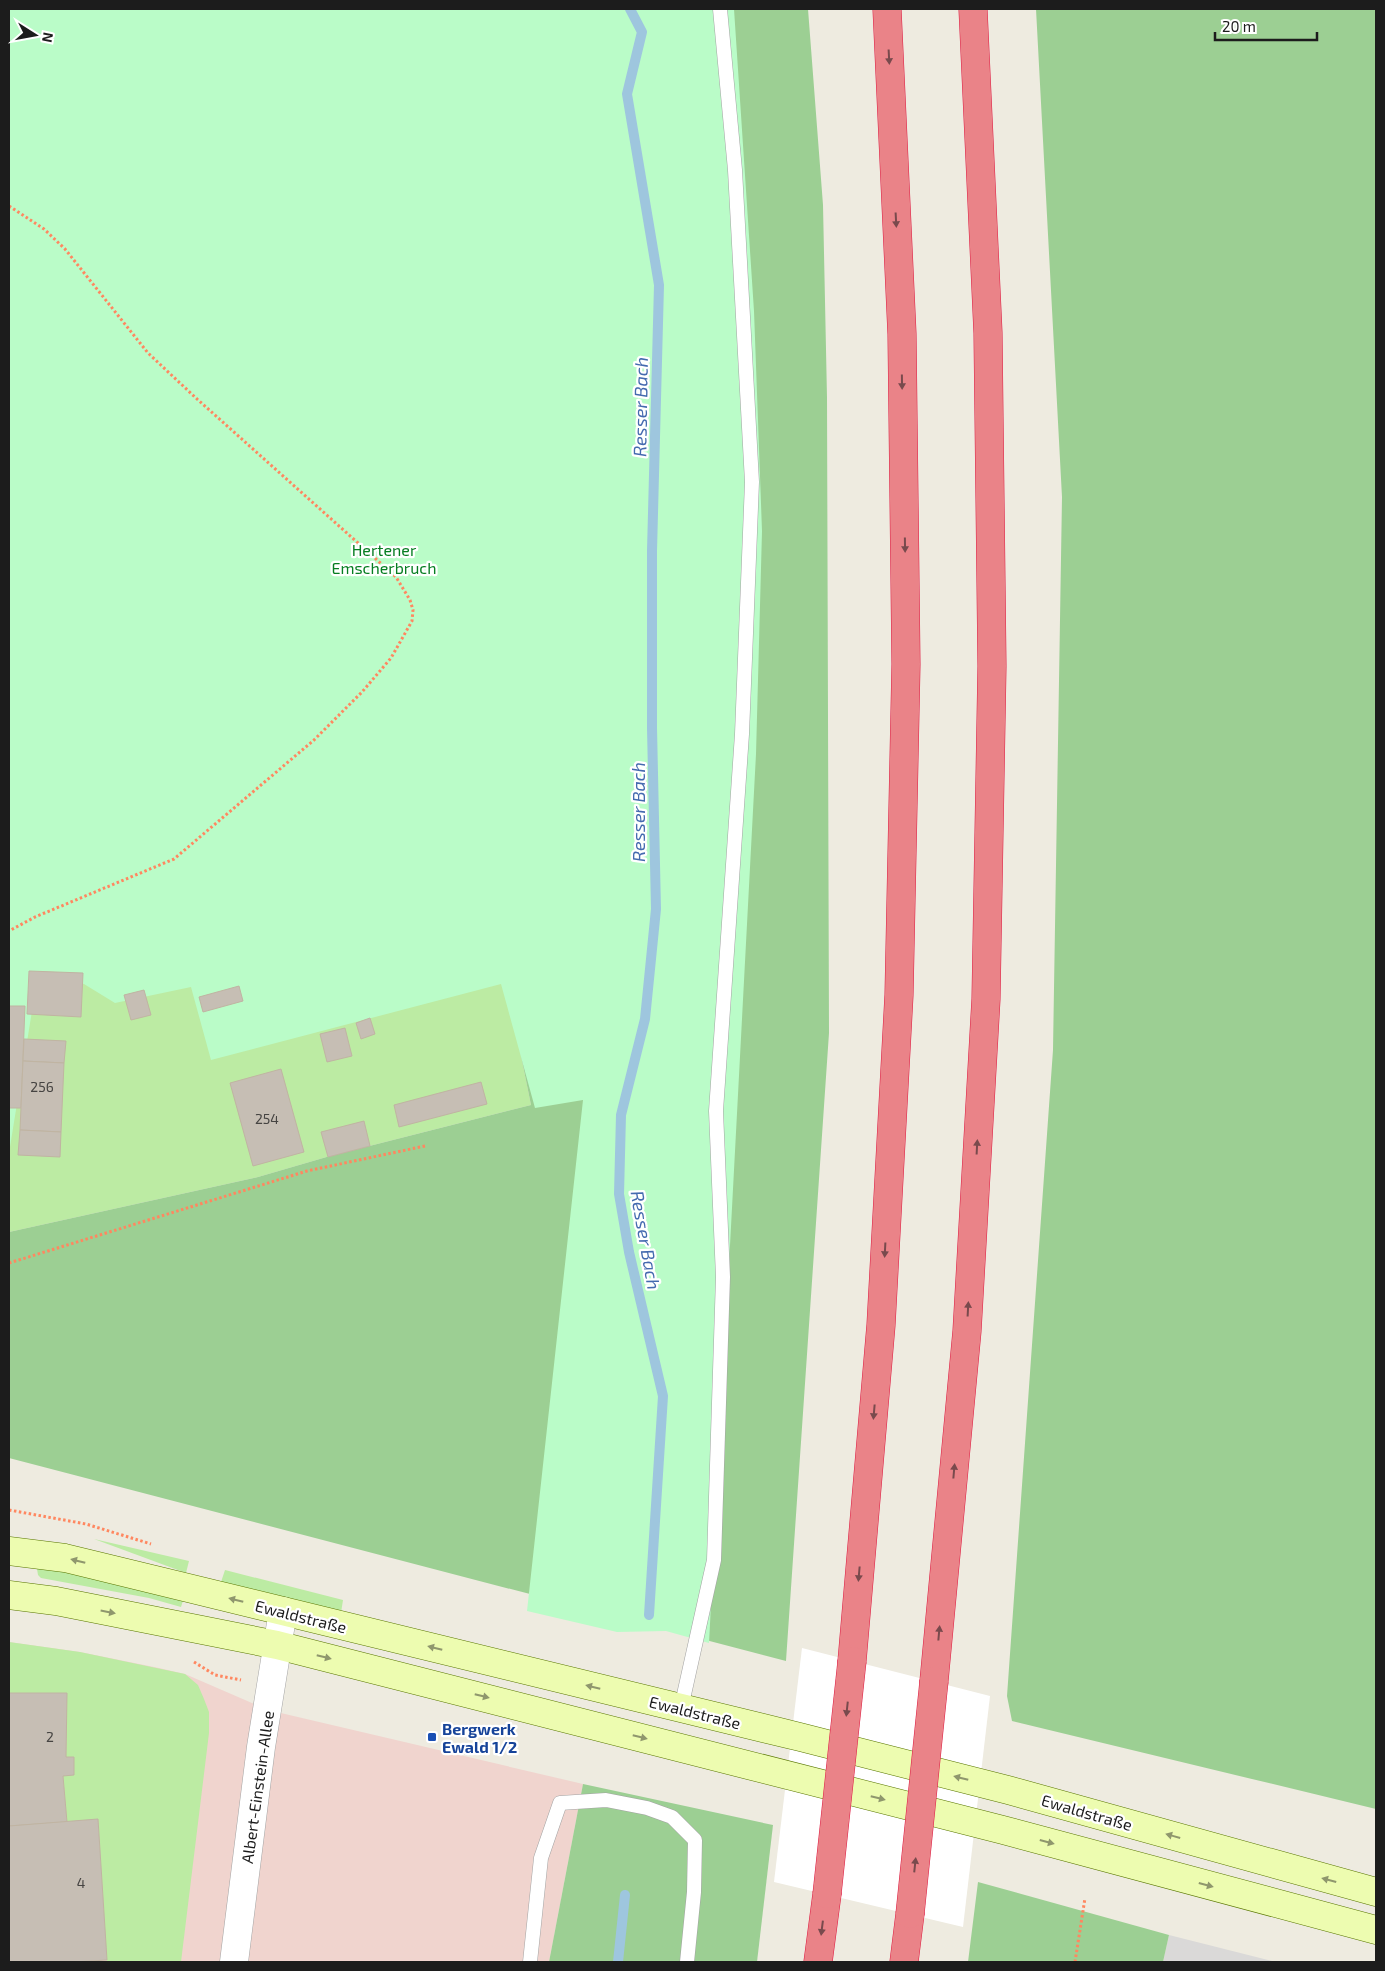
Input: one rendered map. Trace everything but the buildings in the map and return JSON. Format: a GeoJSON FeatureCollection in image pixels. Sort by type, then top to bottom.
{"type":"FeatureCollection","features":[{"type":"Feature","properties":{"kind":"highway"},"geometry":{"type":"LineString","coordinates":[[818,1962],[852,1661],[881,1325],[900,966],[906,664],[902,334],[887,9]]}},
{"type":"Feature","properties":{"kind":"highway"},"geometry":{"type":"LineString","coordinates":[[904,1962],[934,1681],[967,1331],[986,989],[992,666],[988,334],[973,9]]}},
{"type":"Feature","properties":{"kind":"main road","name":"Ewaldstraße"},"geometry":{"type":"LineString","coordinates":[[9,1551],[65,1558],[681,1708],[1008,1790],[1376,1892]]}},
{"type":"Feature","properties":{"kind":"main road"},"geometry":{"type":"LineString","coordinates":[[9,1595],[56,1601],[277,1645],[1003,1830],[1376,1930]]}},
{"type":"Feature","properties":{"kind":"street","name":"Albert-Einstein-Allee"},"geometry":{"type":"LineString","coordinates":[[234,1962],[262,1747],[283,1611]]}},
{"type":"Feature","properties":{"kind":"lane"},"geometry":{"type":"LineString","coordinates":[[681,1708],[714,1560],[723,1277],[716,1111],[742,734],[752,482],[735,170],[720,9]]}},
{"type":"Feature","properties":{"kind":"lane"},"geometry":{"type":"LineString","coordinates":[[530,1962],[541,1858],[560,1803],[606,1800],[647,1808],[672,1818],[695,1840],[694,1892],[687,1962]]}},
{"type":"Feature","properties":{"kind":"path"},"geometry":{"type":"LineString","coordinates":[[9,206],[44,229],[65,249],[148,353],[396,577],[410,600],[413,610],[412,621],[391,658],[362,692],[314,740],[174,859],[35,917],[9,931]]}},
{"type":"Feature","properties":{"kind":"path"},"geometry":{"type":"LineString","coordinates":[[9,1263],[308,1171],[425,1146]]}},
{"type":"Feature","properties":{"kind":"path"},"geometry":{"type":"LineString","coordinates":[[1075,1962],[1084,1898]]}},
{"type":"Feature","properties":{"kind":"shaded area"},"geometry":{"type":"Polygon","coordinates":[[[9,1642],[80,1652],[185,1674],[268,1710],[583,1784],[549,1962],[9,1962],[9,1642]]]}},
{"type":"Feature","properties":{"kind":"shaded area"},"geometry":{"type":"Polygon","coordinates":[[[1169,1935],[1276,1962],[1163,1962],[1169,1935]]]}},
{"type":"Feature","properties":{"kind":"green space","name":"Hertener Emscherbruch"},"geometry":{"type":"Polygon","coordinates":[[[9,9],[808,9],[823,205],[827,397],[829,1033],[786,1661],[9,1458],[9,1232],[258,1177],[330,1156],[531,1105],[505,977],[9,9]]]}},
{"type":"Feature","properties":{"kind":"green space","name":"Hertener Emscherbruch"},"geometry":{"type":"Polygon","coordinates":[[[9,9],[734,9],[754,311],[762,531],[756,754],[709,1643],[666,1631],[617,1632],[527,1611],[583,1100],[535,1108],[501,984],[211,1060],[191,987],[115,1003],[84,984],[38,974],[9,1153],[9,9]]]}},
{"type":"Feature","properties":{"kind":"green space"},"geometry":{"type":"Polygon","coordinates":[[[1036,9],[1376,9],[1376,1809],[1012,1721],[1007,1696],[1053,1050],[1062,497],[1036,9]]]}},
{"type":"Feature","properties":{"kind":"green space"},"geometry":{"type":"Polygon","coordinates":[[[9,957],[505,977],[531,1105],[330,1156],[258,1177],[9,1232],[9,957]]]}},
{"type":"Feature","properties":{"kind":"green space"},"geometry":{"type":"Polygon","coordinates":[[[94,1539],[189,1561],[186,1573],[94,1539]]]}},
{"type":"Feature","properties":{"kind":"green space"},"geometry":{"type":"Polygon","coordinates":[[[43,1565],[185,1594],[181,1607],[149,1598],[41,1578],[38,1575],[37,1569],[43,1565]]]}},
{"type":"Feature","properties":{"kind":"green space"},"geometry":{"type":"Polygon","coordinates":[[[225,1570],[343,1600],[341,1613],[221,1582],[225,1570]]]}},
{"type":"Feature","properties":{"kind":"green space"},"geometry":{"type":"Polygon","coordinates":[[[9,1642],[80,1652],[185,1674],[198,1685],[209,1712],[209,1733],[181,1962],[107,1962],[98,1819],[67,1822],[63,1776],[66,1757],[67,1694],[9,1693],[9,1642]]]}},
{"type":"Feature","properties":{"kind":"green space"},"geometry":{"type":"Polygon","coordinates":[[[583,1784],[773,1825],[757,1962],[549,1962],[583,1784]]]}},
{"type":"Feature","properties":{"kind":"green space"},"geometry":{"type":"Polygon","coordinates":[[[978,1882],[1169,1935],[1163,1962],[968,1962],[978,1882]]]}},
{"type":"Feature","properties":{"kind":"pier"},"geometry":{"type":"Polygon","coordinates":[[[802,1648],[990,1696],[963,1927],[774,1882],[802,1648]]]}},
{"type":"Feature","properties":{"kind":"waterway","name":"Resser Bach"},"geometry":{"type":"LineString","coordinates":[[630,9],[642,32],[627,94],[659,285],[652,551],[652,728],[656,909],[645,1019],[621,1115],[619,1194],[629,1252],[663,1396],[649,1615]]}},
{"type":"Feature","properties":{"kind":"waterway","name":"Resser Bach"},"geometry":{"type":"LineString","coordinates":[[618,1962],[625,1895]]}},
{"type":"Feature","properties":{"kind":"place","name":"Bergwerk Ewald 1/2"},"geometry":{"type":"Point","coordinates":[432,1737]}}]}
